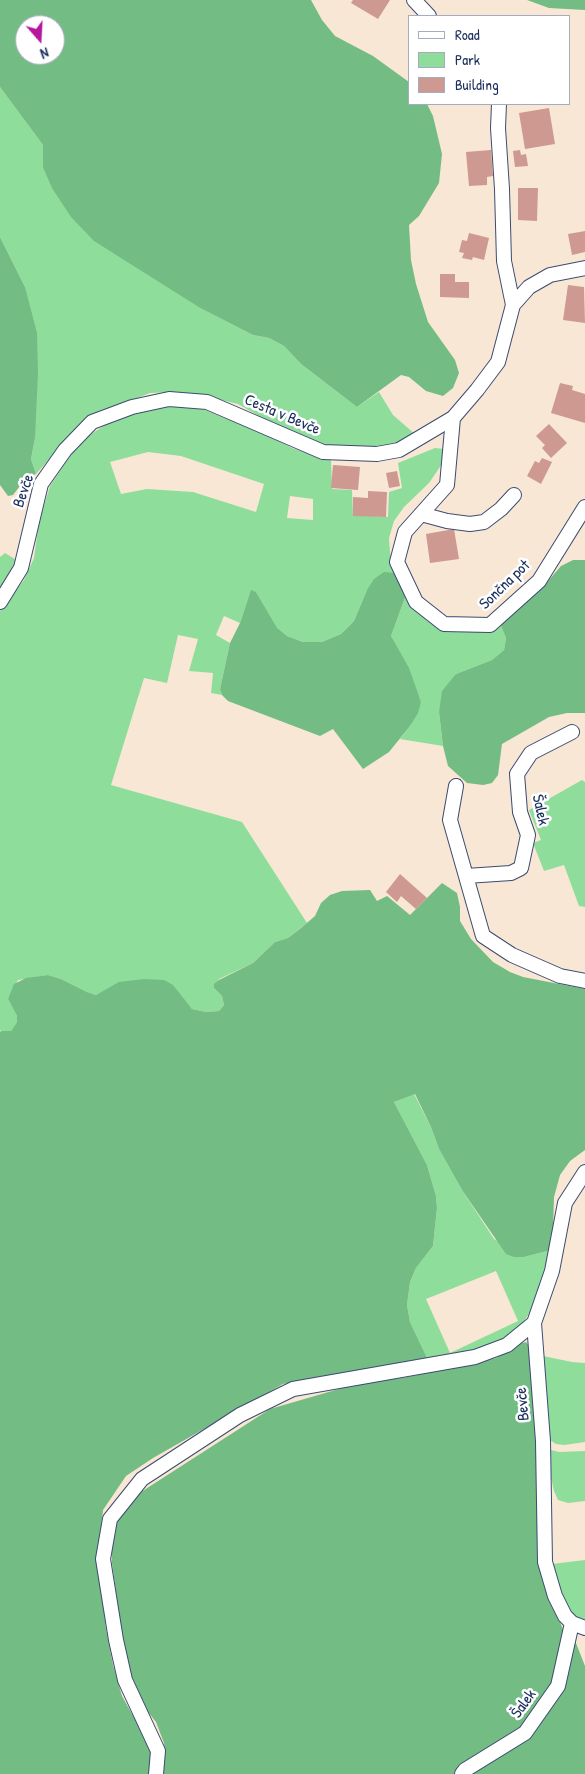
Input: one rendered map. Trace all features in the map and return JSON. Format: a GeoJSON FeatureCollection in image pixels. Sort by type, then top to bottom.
{"type":"FeatureCollection","features":[{"type":"Feature","properties":{"kind":"street"},"geometry":{"type":"LineString","coordinates":[[414,0],[428,15]]}},
{"type":"Feature","properties":{"kind":"street","name":"Cesta v Bevče"},"geometry":{"type":"LineString","coordinates":[[64,450],[92,422],[132,407],[169,399],[207,402],[323,452],[378,454],[399,450],[453,418],[498,362],[513,305],[504,261],[498,128],[499,105]]}},
{"type":"Feature","properties":{"kind":"street","name":"Cesta v Bevče"},"geometry":{"type":"LineString","coordinates":[[513,305],[529,287],[550,275],[585,268]]}},
{"type":"Feature","properties":{"kind":"street","name":"Sončna pot"},"geometry":{"type":"LineString","coordinates":[[453,418],[447,485],[405,532],[397,562],[416,602],[444,624],[490,625],[539,581],[585,507]]}},
{"type":"Feature","properties":{"kind":"street","name":"Bevče"},"geometry":{"type":"LineString","coordinates":[[0,602],[21,568],[41,484],[64,450]]}},
{"type":"Feature","properties":{"kind":"street"},"geometry":{"type":"LineString","coordinates":[[421,514],[447,522],[470,524],[484,522],[501,509],[514,494]]}},
{"type":"Feature","properties":{"kind":"street","name":"Šalek"},"geometry":{"type":"LineString","coordinates":[[466,876],[511,873],[521,868],[528,835],[520,812],[516,774],[531,753],[572,732]]}},
{"type":"Feature","properties":{"kind":"street"},"geometry":{"type":"LineString","coordinates":[[456,786],[450,820],[483,936],[512,955],[560,976],[585,981]]}},
{"type":"Feature","properties":{"kind":"street","name":"Bevče"},"geometry":{"type":"LineString","coordinates":[[579,1625],[565,1616],[545,1562],[543,1441],[534,1323],[552,1271],[565,1203],[585,1172]]}},
{"type":"Feature","properties":{"kind":"street"},"geometry":{"type":"LineString","coordinates":[[156,1774],[158,1751],[125,1680],[116,1640],[103,1559],[110,1520],[142,1479],[240,1415],[293,1389],[475,1357],[507,1345],[534,1323]]}},
{"type":"Feature","properties":{"kind":"street","name":"Šalek"},"geometry":{"type":"LineString","coordinates":[[462,1774],[465,1770],[525,1733],[558,1686],[579,1625]]}},
{"type":"Feature","properties":{"kind":"green space"},"geometry":{"type":"Polygon","coordinates":[[[0,0],[311,0],[322,20],[335,36],[373,56],[408,81],[408,105],[428,105],[433,116],[442,154],[439,183],[419,216],[409,225],[411,260],[416,284],[428,322],[455,360],[459,373],[453,388],[443,396],[426,391],[409,377],[401,375],[357,407],[301,364],[284,346],[269,338],[253,335],[202,309],[94,241],[71,217],[52,188],[43,167],[43,145],[0,87],[0,0]]]}},
{"type":"Feature","properties":{"kind":"green space"},"geometry":{"type":"Polygon","coordinates":[[[527,0],[585,0],[585,10],[549,8],[527,0]]]}},
{"type":"Feature","properties":{"kind":"green space"},"geometry":{"type":"Polygon","coordinates":[[[0,87],[43,145],[43,167],[202,309],[253,335],[269,338],[284,346],[301,364],[357,407],[379,392],[393,415],[416,435],[396,445],[364,449],[321,446],[294,436],[238,404],[175,392],[150,393],[111,408],[73,432],[36,474],[31,459],[35,438],[25,287],[0,237],[0,87]]]}},
{"type":"Feature","properties":{"kind":"green space"},"geometry":{"type":"Polygon","coordinates":[[[0,237],[25,287],[37,333],[38,372],[35,438],[31,459],[36,474],[26,478],[13,495],[8,496],[0,485],[0,237]]]}},
{"type":"Feature","properties":{"kind":"green space"},"geometry":{"type":"Polygon","coordinates":[[[178,406],[205,410],[260,431],[292,448],[316,456],[331,457],[332,489],[352,490],[353,515],[388,517],[389,492],[402,488],[398,463],[435,448],[444,449],[446,458],[429,483],[404,507],[394,521],[389,538],[390,553],[396,573],[367,590],[354,621],[341,634],[322,642],[303,642],[287,636],[276,628],[256,592],[251,591],[240,623],[224,616],[216,635],[230,643],[220,689],[222,695],[211,693],[213,673],[189,671],[198,639],[178,635],[167,683],[144,678],[111,785],[242,822],[307,923],[288,938],[275,942],[253,963],[219,979],[214,988],[222,996],[224,1005],[219,1011],[206,1012],[192,1009],[183,999],[102,992],[96,995],[48,975],[18,980],[8,999],[17,1016],[17,1022],[11,1031],[1,1031],[0,611],[24,580],[34,558],[39,522],[50,486],[76,447],[88,436],[113,420],[145,409],[178,406]],[[148,452],[110,462],[121,494],[147,489],[193,492],[256,512],[264,484],[181,456],[148,452]],[[290,496],[287,518],[313,520],[313,499],[290,496]]]}},
{"type":"Feature","properties":{"kind":"green space"},"geometry":{"type":"Polygon","coordinates":[[[5,553],[18,561],[0,591],[0,557],[5,553]]]}},
{"type":"Feature","properties":{"kind":"green space"},"geometry":{"type":"Polygon","coordinates":[[[573,560],[585,560],[585,713],[567,713],[549,717],[502,744],[498,775],[492,783],[483,785],[467,783],[448,766],[443,746],[439,712],[442,691],[456,674],[492,660],[504,650],[506,638],[497,616],[525,602],[561,566],[573,560]]]}},
{"type":"Feature","properties":{"kind":"green space"},"geometry":{"type":"Polygon","coordinates":[[[384,572],[396,573],[407,592],[391,636],[409,668],[421,702],[418,713],[410,726],[389,752],[363,769],[333,729],[320,736],[228,701],[222,695],[220,689],[230,643],[240,623],[251,590],[256,592],[277,628],[287,636],[303,642],[322,642],[341,634],[354,621],[367,590],[374,579],[384,572]]]}},
{"type":"Feature","properties":{"kind":"green space"},"geometry":{"type":"Polygon","coordinates":[[[407,592],[446,618],[489,619],[497,616],[506,638],[504,650],[492,660],[456,674],[439,712],[443,746],[400,739],[410,726],[421,702],[391,636],[407,592]]]}},
{"type":"Feature","properties":{"kind":"green space"},"geometry":{"type":"Polygon","coordinates":[[[582,780],[585,782],[585,907],[579,906],[564,865],[544,871],[533,843],[541,840],[529,810],[582,780]]]}},
{"type":"Feature","properties":{"kind":"green space"},"geometry":{"type":"Polygon","coordinates":[[[442,883],[457,893],[460,921],[471,939],[493,962],[523,977],[585,989],[585,1150],[570,1161],[560,1175],[554,1197],[551,1250],[524,1257],[514,1257],[506,1254],[462,1190],[439,1149],[415,1094],[394,1102],[427,1165],[436,1196],[437,1208],[433,1246],[416,1268],[410,1282],[407,1305],[410,1322],[429,1362],[359,1370],[283,1384],[153,1458],[126,1476],[103,1510],[98,1554],[106,1629],[113,1665],[122,1696],[144,1730],[153,1759],[149,1774],[0,1774],[0,1032],[11,1031],[17,1022],[17,1016],[8,999],[14,984],[26,978],[48,975],[96,995],[119,982],[144,979],[164,980],[173,985],[192,1009],[206,1012],[219,1011],[224,1005],[222,996],[214,988],[214,984],[253,963],[275,942],[288,938],[315,916],[321,903],[330,895],[342,891],[370,890],[377,901],[387,896],[410,915],[442,883]]]}},
{"type":"Feature","properties":{"kind":"green space"},"geometry":{"type":"Polygon","coordinates":[[[414,1094],[431,1127],[439,1149],[462,1190],[494,1239],[524,1257],[551,1250],[547,1269],[531,1310],[522,1325],[495,1345],[429,1362],[410,1322],[407,1305],[410,1282],[416,1268],[433,1246],[437,1208],[436,1196],[427,1165],[394,1102],[414,1094]],[[496,1271],[426,1299],[450,1353],[518,1321],[496,1271]]]}},
{"type":"Feature","properties":{"kind":"green space"},"geometry":{"type":"Polygon","coordinates":[[[526,1342],[530,1347],[541,1502],[537,1559],[550,1599],[566,1636],[576,1643],[585,1666],[585,1774],[162,1774],[165,1756],[164,1743],[156,1722],[137,1698],[127,1673],[112,1563],[112,1544],[117,1516],[141,1492],[270,1409],[363,1382],[402,1378],[470,1365],[496,1358],[518,1344],[526,1342]]]}},
{"type":"Feature","properties":{"kind":"green space"},"geometry":{"type":"Polygon","coordinates":[[[543,1356],[585,1363],[585,1442],[564,1445],[556,1444],[548,1439],[543,1356]]]}},
{"type":"Feature","properties":{"kind":"green space"},"geometry":{"type":"Polygon","coordinates":[[[551,1450],[559,1452],[585,1451],[585,1501],[568,1503],[558,1500],[551,1477],[551,1450]]]}},
{"type":"Feature","properties":{"kind":"green space"},"geometry":{"type":"Polygon","coordinates":[[[585,1560],[585,1623],[574,1619],[566,1605],[559,1590],[552,1564],[585,1560]]]}},
{"type":"Feature","properties":{"kind":"building"},"geometry":{"type":"Polygon","coordinates":[[[353,0],[390,0],[378,19],[351,3],[353,0]]]}},
{"type":"Feature","properties":{"kind":"building"},"geometry":{"type":"Polygon","coordinates":[[[549,108],[555,144],[525,149],[519,113],[549,108]]]}},
{"type":"Feature","properties":{"kind":"building"},"geometry":{"type":"Polygon","coordinates":[[[491,150],[493,176],[487,177],[487,185],[469,186],[466,152],[491,150]]]}},
{"type":"Feature","properties":{"kind":"building"},"geometry":{"type":"Polygon","coordinates":[[[520,150],[521,155],[526,154],[528,166],[515,167],[513,151],[520,150]]]}},
{"type":"Feature","properties":{"kind":"building"},"geometry":{"type":"Polygon","coordinates":[[[518,188],[538,188],[537,221],[518,220],[518,188]]]}},
{"type":"Feature","properties":{"kind":"building"},"geometry":{"type":"Polygon","coordinates":[[[585,231],[585,252],[572,255],[568,234],[585,231]]]}},
{"type":"Feature","properties":{"kind":"building"},"geometry":{"type":"Polygon","coordinates":[[[469,233],[489,238],[484,260],[473,257],[472,260],[462,258],[464,253],[459,252],[462,240],[467,241],[469,233]]]}},
{"type":"Feature","properties":{"kind":"building"},"geometry":{"type":"Polygon","coordinates":[[[440,274],[455,274],[455,282],[469,282],[469,298],[440,297],[440,274]]]}},
{"type":"Feature","properties":{"kind":"building"},"geometry":{"type":"Polygon","coordinates":[[[568,285],[584,287],[585,323],[563,320],[568,285]]]}},
{"type":"Feature","properties":{"kind":"building"},"geometry":{"type":"Polygon","coordinates":[[[560,383],[573,386],[572,390],[585,394],[585,423],[551,413],[560,383]]]}},
{"type":"Feature","properties":{"kind":"building"},"geometry":{"type":"Polygon","coordinates":[[[549,424],[567,443],[551,458],[542,448],[545,445],[536,436],[549,424]]]}},
{"type":"Feature","properties":{"kind":"building"},"geometry":{"type":"Polygon","coordinates":[[[542,458],[552,462],[541,484],[527,476],[535,461],[539,463],[542,458]]]}},
{"type":"Feature","properties":{"kind":"building"},"geometry":{"type":"Polygon","coordinates":[[[333,465],[360,467],[358,490],[331,488],[333,465]]]}},
{"type":"Feature","properties":{"kind":"building"},"geometry":{"type":"Polygon","coordinates":[[[397,471],[400,486],[389,488],[386,473],[397,471]]]}},
{"type":"Feature","properties":{"kind":"building"},"geometry":{"type":"Polygon","coordinates":[[[368,491],[387,492],[386,517],[353,516],[353,497],[368,498],[368,491]]]}},
{"type":"Feature","properties":{"kind":"building"},"geometry":{"type":"Polygon","coordinates":[[[454,529],[459,559],[430,563],[426,534],[454,529]]]}},
{"type":"Feature","properties":{"kind":"building"},"geometry":{"type":"Polygon","coordinates":[[[400,874],[427,898],[416,909],[401,896],[397,902],[386,892],[400,874]]]}}]}
